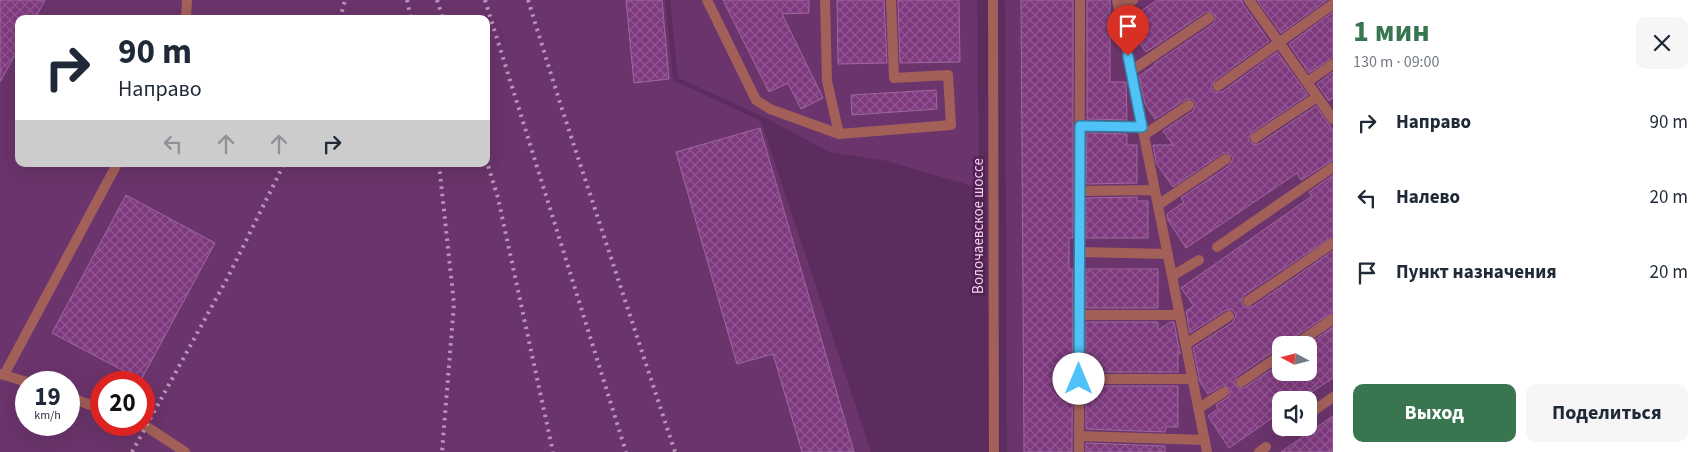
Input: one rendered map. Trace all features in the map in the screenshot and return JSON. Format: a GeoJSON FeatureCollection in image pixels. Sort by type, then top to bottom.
{"type":"FeatureCollection","features":[{"type":"Feature","properties":{"kind":"street"},"geometry":{"type":"LineString","coordinates":[[186,15],[187,0]]}},
{"type":"Feature","properties":{"kind":"street"},"geometry":{"type":"LineString","coordinates":[[707,0],[756,100],[770,109],[839,134],[951,125],[948,75],[894,78],[891,0]]}},
{"type":"Feature","properties":{"kind":"street"},"geometry":{"type":"LineString","coordinates":[[825,0],[827,81],[839,134]]}},
{"type":"Feature","properties":{"kind":"street","name":"Волочаевское шоссе"},"geometry":{"type":"LineString","coordinates":[[993,0],[994,452]]}},
{"type":"Feature","properties":{"kind":"street"},"geometry":{"type":"LineString","coordinates":[[1079,452],[1080,0]]}},
{"type":"Feature","properties":{"kind":"street"},"geometry":{"type":"LineString","coordinates":[[1133,0],[1118,5],[1208,452]]}},
{"type":"Feature","properties":{"kind":"street"},"geometry":{"type":"LineString","coordinates":[[1250,0],[1317,97],[1330,108],[1333,119]]}},
{"type":"Feature","properties":{"kind":"street"},"geometry":{"type":"LineString","coordinates":[[1218,86],[1333,4]]}},
{"type":"Feature","properties":{"kind":"street"},"geometry":{"type":"LineString","coordinates":[[1132,71],[1208,18]]}},
{"type":"Feature","properties":{"kind":"street"},"geometry":{"type":"LineString","coordinates":[[1307,82],[1333,64]]}},
{"type":"Feature","properties":{"kind":"street"},"geometry":{"type":"LineString","coordinates":[[1256,138],[1317,97]]}},
{"type":"Feature","properties":{"kind":"street"},"geometry":{"type":"LineString","coordinates":[[1080,126],[1143,131],[1189,105]]}},
{"type":"Feature","properties":{"kind":"street"},"geometry":{"type":"LineString","coordinates":[[1158,205],[1226,159]]}},
{"type":"Feature","properties":{"kind":"street"},"geometry":{"type":"LineString","coordinates":[[15,378],[2,374],[115,167]]}},
{"type":"Feature","properties":{"kind":"street"},"geometry":{"type":"LineString","coordinates":[[1217,247],[1333,167]]}},
{"type":"Feature","properties":{"kind":"street"},"geometry":{"type":"LineString","coordinates":[[1080,191],[1155,190]]}},
{"type":"Feature","properties":{"kind":"street"},"geometry":{"type":"LineString","coordinates":[[1248,301],[1333,242]]}},
{"type":"Feature","properties":{"kind":"street"},"geometry":{"type":"LineString","coordinates":[[1080,252],[1168,254]]}},
{"type":"Feature","properties":{"kind":"street"},"geometry":{"type":"LineString","coordinates":[[1172,276],[1199,260]]}},
{"type":"Feature","properties":{"kind":"street"},"geometry":{"type":"LineString","coordinates":[[1080,316],[1180,315]]}},
{"type":"Feature","properties":{"kind":"street"},"geometry":{"type":"LineString","coordinates":[[1186,344],[1229,316]]}},
{"type":"Feature","properties":{"kind":"street"},"geometry":{"type":"LineString","coordinates":[[1308,336],[1333,319]]}},
{"type":"Feature","properties":{"kind":"street"},"geometry":{"type":"LineString","coordinates":[[1241,382],[1272,360]]}},
{"type":"Feature","properties":{"kind":"street"},"geometry":{"type":"LineString","coordinates":[[1079,379],[1193,379]]}},
{"type":"Feature","properties":{"kind":"street"},"geometry":{"type":"LineString","coordinates":[[1199,408],[1224,392]]}},
{"type":"Feature","properties":{"kind":"street"},"geometry":{"type":"LineString","coordinates":[[1317,408],[1333,397]]}},
{"type":"Feature","properties":{"kind":"street"},"geometry":{"type":"LineString","coordinates":[[155,432],[185,452]]}},
{"type":"Feature","properties":{"kind":"street"},"geometry":{"type":"LineString","coordinates":[[1079,436],[1205,440]]}},
{"type":"Feature","properties":{"kind":"shaded area"},"geometry":{"type":"Polygon","coordinates":[[[0,0],[665,0],[673,80],[761,121],[871,452],[0,452],[0,0]]]}},
{"type":"Feature","properties":{"kind":"shaded area"},"geometry":{"type":"Polygon","coordinates":[[[670,0],[977,0],[979,188],[887,161],[829,152],[764,117],[678,78],[670,0]]]}},
{"type":"Feature","properties":{"kind":"shaded area"},"geometry":{"type":"Polygon","coordinates":[[[1005,0],[1333,0],[1333,452],[1007,452],[1005,0]]]}},
{"type":"Feature","properties":{"kind":"building"},"geometry":{"type":"Polygon","coordinates":[[[0,0],[45,0],[37,15],[15,15],[15,55],[0,82],[0,0]]]}},
{"type":"Feature","properties":{"kind":"building"},"geometry":{"type":"Polygon","coordinates":[[[626,0],[662,0],[669,79],[634,83],[626,0]]]}},
{"type":"Feature","properties":{"kind":"building"},"geometry":{"type":"Polygon","coordinates":[[[723,0],[809,0],[809,13],[782,14],[823,98],[801,109],[788,83],[769,92],[723,0]]]}},
{"type":"Feature","properties":{"kind":"building"},"geometry":{"type":"Polygon","coordinates":[[[837,0],[884,0],[887,63],[838,64],[837,0]]]}},
{"type":"Feature","properties":{"kind":"building"},"geometry":{"type":"Polygon","coordinates":[[[898,0],[959,0],[960,62],[900,63],[898,0]]]}},
{"type":"Feature","properties":{"kind":"building"},"geometry":{"type":"Polygon","coordinates":[[[1021,0],[1073,0],[1073,238],[1069,238],[1069,269],[1073,269],[1072,452],[1024,452],[1021,0]]]}},
{"type":"Feature","properties":{"kind":"building"},"geometry":{"type":"Polygon","coordinates":[[[1087,0],[1110,0],[1110,82],[1126,82],[1127,120],[1087,119],[1087,0]]]}},
{"type":"Feature","properties":{"kind":"building"},"geometry":{"type":"Polygon","coordinates":[[[1157,0],[1242,0],[1269,41],[1214,81],[1211,87],[1215,92],[1222,92],[1277,52],[1308,95],[1251,133],[1248,139],[1252,144],[1259,144],[1316,106],[1333,130],[1333,160],[1301,180],[1297,173],[1186,248],[1168,220],[1167,214],[1184,202],[1181,198],[1230,165],[1233,158],[1229,153],[1223,153],[1173,187],[1156,163],[1153,145],[1173,145],[1163,131],[1193,111],[1196,104],[1192,99],[1186,99],[1155,119],[1145,104],[1139,76],[1213,24],[1216,18],[1212,12],[1206,12],[1146,52],[1130,29],[1128,20],[1157,0]]]}},
{"type":"Feature","properties":{"kind":"building"},"geometry":{"type":"Polygon","coordinates":[[[1257,0],[1327,0],[1281,33],[1257,0]]]}},
{"type":"Feature","properties":{"kind":"building"},"geometry":{"type":"Polygon","coordinates":[[[1333,12],[1333,57],[1309,73],[1289,44],[1333,12]]]}},
{"type":"Feature","properties":{"kind":"building"},"geometry":{"type":"Polygon","coordinates":[[[1333,72],[1333,98],[1329,101],[1317,84],[1333,72]]]}},
{"type":"Feature","properties":{"kind":"building"},"geometry":{"type":"Polygon","coordinates":[[[936,90],[937,109],[852,115],[851,95],[936,90]]]}},
{"type":"Feature","properties":{"kind":"building"},"geometry":{"type":"Polygon","coordinates":[[[760,128],[854,452],[802,452],[773,354],[737,364],[676,152],[760,128]]]}},
{"type":"Feature","properties":{"kind":"building"},"geometry":{"type":"Polygon","coordinates":[[[1087,133],[1127,134],[1127,145],[1137,145],[1137,183],[1086,184],[1087,133]]]}},
{"type":"Feature","properties":{"kind":"building"},"geometry":{"type":"Polygon","coordinates":[[[1333,175],[1333,236],[1244,295],[1241,301],[1245,307],[1252,307],[1333,251],[1333,312],[1296,336],[1272,336],[1272,352],[1237,376],[1234,382],[1238,388],[1244,388],[1272,369],[1272,381],[1318,381],[1318,337],[1333,327],[1333,378],[1314,391],[1272,391],[1272,418],[1229,448],[1208,416],[1218,409],[1216,405],[1230,396],[1230,389],[1223,385],[1208,394],[1200,382],[1193,348],[1233,322],[1236,315],[1233,310],[1226,310],[1190,333],[1186,311],[1194,306],[1181,288],[1312,196],[1309,192],[1333,175]]]}},
{"type":"Feature","properties":{"kind":"building"},"geometry":{"type":"Polygon","coordinates":[[[126,195],[215,243],[146,371],[124,371],[52,333],[126,195]]]}},
{"type":"Feature","properties":{"kind":"building"},"geometry":{"type":"Polygon","coordinates":[[[1137,197],[1137,201],[1148,201],[1148,238],[1086,238],[1086,198],[1137,197]]]}},
{"type":"Feature","properties":{"kind":"building"},"geometry":{"type":"Polygon","coordinates":[[[1086,269],[1158,269],[1158,308],[1086,308],[1086,269]]]}},
{"type":"Feature","properties":{"kind":"building"},"geometry":{"type":"Polygon","coordinates":[[[1086,322],[1158,322],[1158,330],[1170,322],[1174,322],[1180,354],[1178,351],[1178,372],[1086,372],[1086,322]]]}},
{"type":"Feature","properties":{"kind":"building"},"geometry":{"type":"Polygon","coordinates":[[[1086,386],[1178,386],[1178,427],[1166,427],[1165,432],[1086,429],[1086,386]]]}},
{"type":"Feature","properties":{"kind":"building"},"geometry":{"type":"Polygon","coordinates":[[[1333,416],[1333,452],[1281,452],[1304,436],[1317,436],[1317,427],[1333,416]]]}},
{"type":"Feature","properties":{"kind":"building"},"geometry":{"type":"Polygon","coordinates":[[[1086,443],[1165,446],[1165,452],[1086,452],[1086,443]]]}},
{"type":"Feature","properties":{"kind":"railway"},"geometry":{"type":"LineString","coordinates":[[341,15],[345,0]]}},
{"type":"Feature","properties":{"kind":"railway"},"geometry":{"type":"LineString","coordinates":[[407,0],[410,15]]}},
{"type":"Feature","properties":{"kind":"railway"},"geometry":{"type":"LineString","coordinates":[[437,0],[442,15]]}},
{"type":"Feature","properties":{"kind":"railway"},"geometry":{"type":"LineString","coordinates":[[485,0],[490,15]]}},
{"type":"Feature","properties":{"kind":"railway"},"geometry":{"type":"LineString","coordinates":[[528,0],[675,452]]}},
{"type":"Feature","properties":{"kind":"railway"},"geometry":{"type":"LineString","coordinates":[[490,16],[626,452]]}},
{"type":"Feature","properties":{"kind":"railway"},"geometry":{"type":"LineString","coordinates":[[132,452],[228,277],[283,167]]}},
{"type":"Feature","properties":{"kind":"railway"},"geometry":{"type":"LineString","coordinates":[[439,167],[454,304],[442,452]]}},
{"type":"Feature","properties":{"kind":"railway"},"geometry":{"type":"LineString","coordinates":[[488,167],[498,198],[553,452]]}},
{"type":"Feature","properties":{"kind":"route"},"geometry":{"type":"LineString","coordinates":[[1079,379],[1080,126],[1142,127],[1128,56]]}}]}
